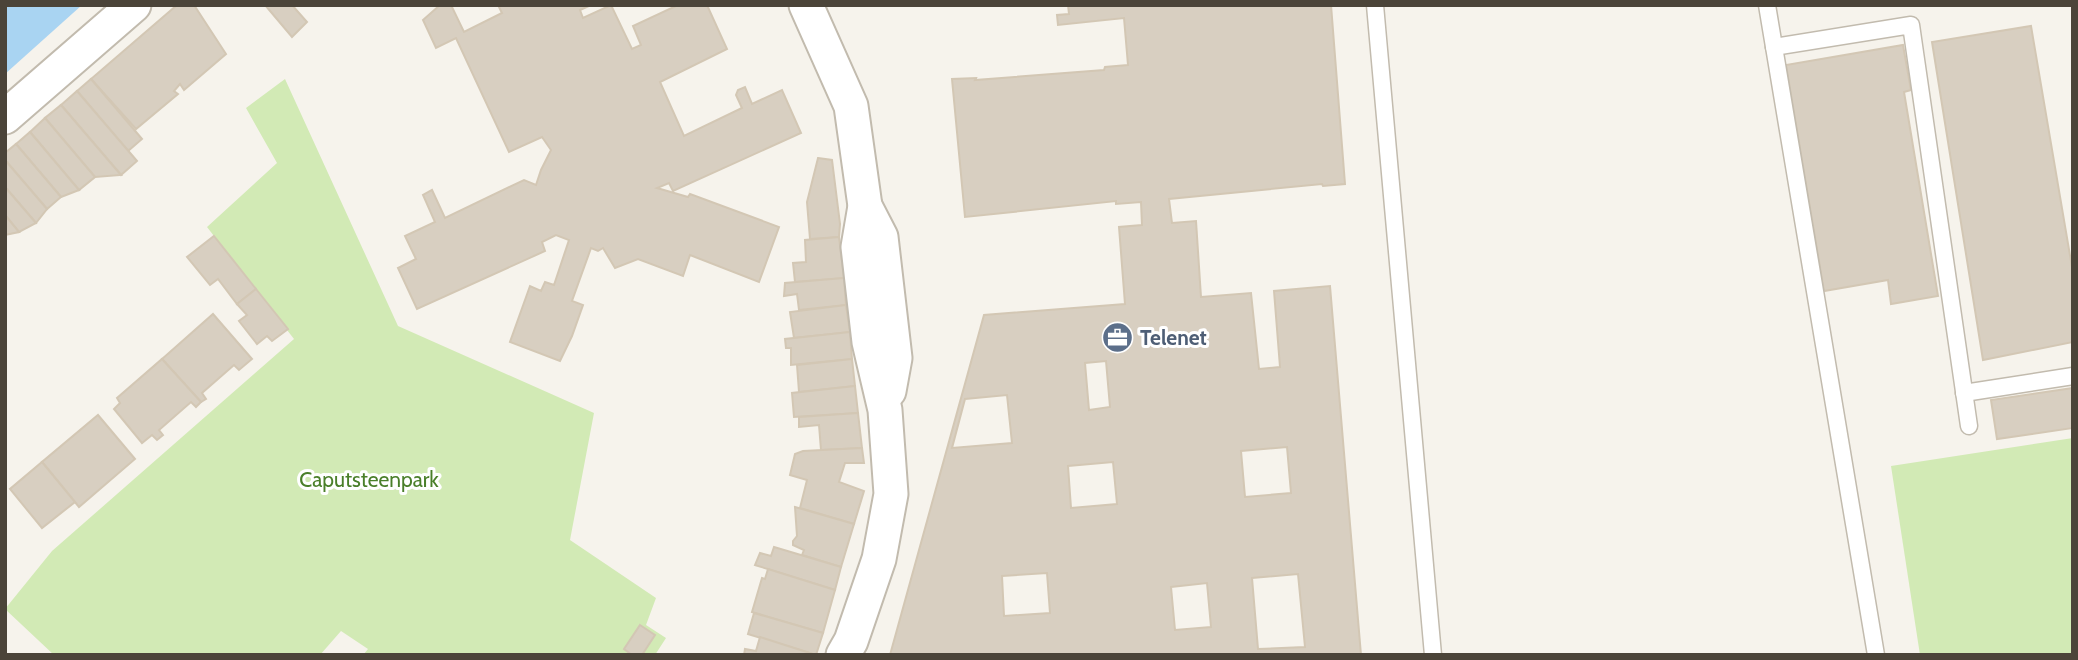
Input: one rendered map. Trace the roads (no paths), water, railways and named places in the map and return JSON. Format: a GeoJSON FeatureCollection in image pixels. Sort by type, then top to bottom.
{"type":"FeatureCollection","features":[{"type":"Feature","properties":{"kind":"street"},"geometry":{"type":"LineString","coordinates":[[5,117],[134,5]]}},
{"type":"Feature","properties":{"kind":"street"},"geometry":{"type":"LineString","coordinates":[[806,5],[851,106],[865,206],[858,247],[869,342],[885,410],[891,494],[879,559],[849,650]]}},
{"type":"Feature","properties":{"kind":"lane"},"geometry":{"type":"LineString","coordinates":[[1375,5],[1433,655]]}},
{"type":"Feature","properties":{"kind":"lane"},"geometry":{"type":"LineString","coordinates":[[1767,5],[1876,655]]}},
{"type":"Feature","properties":{"kind":"lane"},"geometry":{"type":"LineString","coordinates":[[1774,47],[1911,25],[1969,426]]}},
{"type":"Feature","properties":{"kind":"lane"},"geometry":{"type":"LineString","coordinates":[[1964,393],[2073,376]]}},
{"type":"Feature","properties":{"kind":"water"},"geometry":{"type":"Polygon","coordinates":[[[5,5],[82,5],[5,74],[5,5]]]}},
{"type":"Feature","properties":{"kind":"place","name":"Telenet"},"geometry":{"type":"Point","coordinates":[1117,338]}},
{"type":"Feature","properties":{"kind":"park label","name":"Caputsteenpark"},"geometry":{"type":"Point","coordinates":[369,480]}}]}
